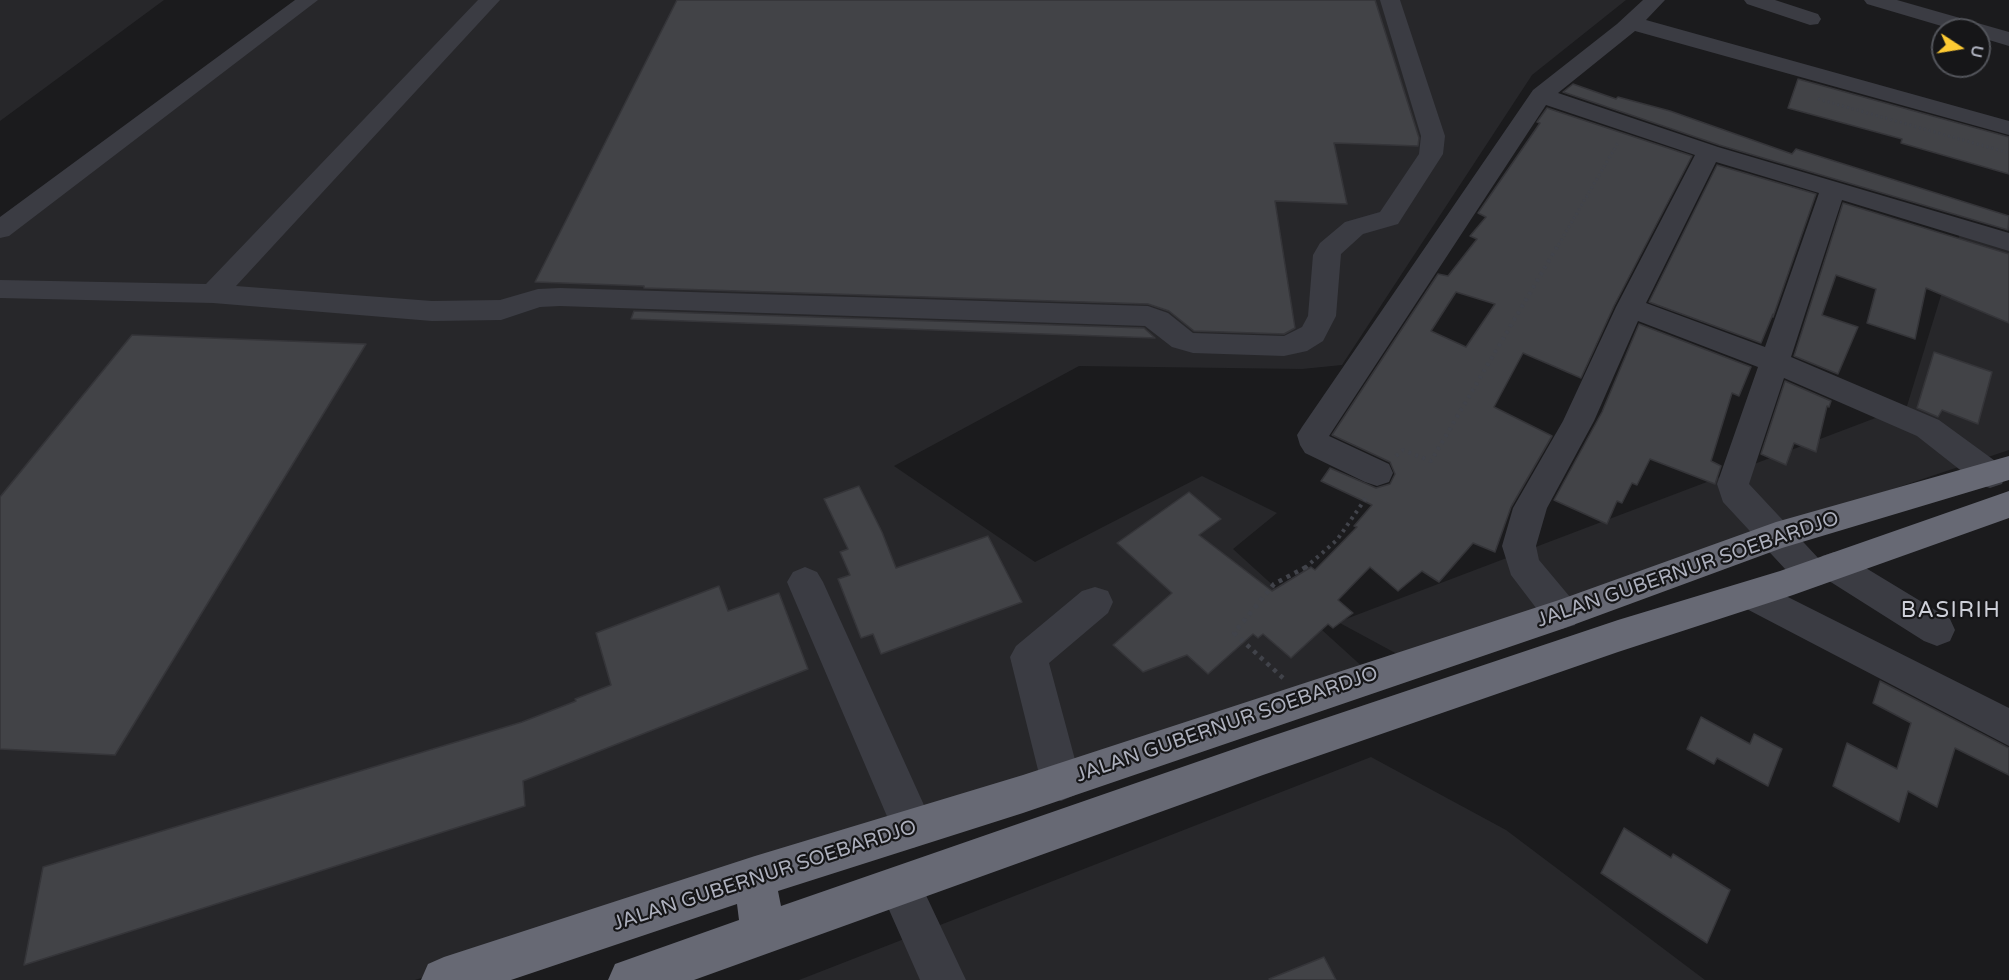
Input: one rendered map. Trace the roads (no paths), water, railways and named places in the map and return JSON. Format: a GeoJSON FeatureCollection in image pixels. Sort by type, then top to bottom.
{"type":"FeatureCollection","features":[{"type":"Feature","properties":{"kind":"highway","name":"JALAN GUBERNUR SOEBARDJO"},"geometry":{"type":"LineString","coordinates":[[444,980],[755,877],[1061,782],[1562,614],[1776,536],[2003,482]]}},
{"type":"Feature","properties":{"kind":"highway","name":"JALAN GUBERNUR SOEBARDJO"},"geometry":{"type":"LineString","coordinates":[[631,980],[900,887],[1274,753],[1618,636],[1754,595],[1822,570],[2003,482]]}},
{"type":"Feature","properties":{"kind":"highway"},"geometry":{"type":"LineString","coordinates":[[755,877],[763,935]]}},
{"type":"Feature","properties":{"kind":"street"},"geometry":{"type":"LineString","coordinates":[[0,230],[308,0]]}},
{"type":"Feature","properties":{"kind":"street"},"geometry":{"type":"LineString","coordinates":[[213,294],[490,0]]}},
{"type":"Feature","properties":{"kind":"street"},"geometry":{"type":"LineString","coordinates":[[0,289],[213,294],[432,311],[501,310],[538,298],[560,297],[1136,316],[1158,320],[1182,340],[1193,343],[1284,346],[1297,344],[1313,334],[1322,316],[1327,255],[1330,249],[1347,232],[1389,218],[1431,154],[1433,136],[1390,0]]}},
{"type":"Feature","properties":{"kind":"street"},"geometry":{"type":"LineString","coordinates":[[1754,0],[1810,19]]}},
{"type":"Feature","properties":{"kind":"street"},"geometry":{"type":"LineString","coordinates":[[1874,0],[1937,18]]}},
{"type":"Feature","properties":{"kind":"street"},"geometry":{"type":"LineString","coordinates":[[1377,472],[1316,445],[1313,435],[1541,95],[1640,11]]}},
{"type":"Feature","properties":{"kind":"street"},"geometry":{"type":"LineString","coordinates":[[1640,11],[2009,120]]}},
{"type":"Feature","properties":{"kind":"street"},"geometry":{"type":"LineString","coordinates":[[1640,11],[2009,128]]}},
{"type":"Feature","properties":{"kind":"street"},"geometry":{"type":"LineString","coordinates":[[1991,34],[2009,39]]}},
{"type":"Feature","properties":{"kind":"street"},"geometry":{"type":"LineString","coordinates":[[1541,95],[1709,152],[2009,242]]}},
{"type":"Feature","properties":{"kind":"street"},"geometry":{"type":"LineString","coordinates":[[1562,614],[1528,575],[1523,565],[1519,546],[1530,508],[1578,421],[1630,308],[1709,152]]}},
{"type":"Feature","properties":{"kind":"street"},"geometry":{"type":"LineString","coordinates":[[1833,189],[1733,488],[1776,536],[1822,570],[1937,630]]}},
{"type":"Feature","properties":{"kind":"street"},"geometry":{"type":"LineString","coordinates":[[1630,308],[1775,362],[1928,428],[2003,482]]}},
{"type":"Feature","properties":{"kind":"street"},"geometry":{"type":"LineString","coordinates":[[805,582],[913,828]]}},
{"type":"Feature","properties":{"kind":"street"},"geometry":{"type":"LineString","coordinates":[[1754,595],[2009,728]]}},
{"type":"Feature","properties":{"kind":"street"},"geometry":{"type":"LineString","coordinates":[[1061,782],[1029,657],[1095,602]]}},
{"type":"Feature","properties":{"kind":"street"},"geometry":{"type":"LineString","coordinates":[[900,887],[943,980]]}},
{"type":"Feature","properties":{"kind":"district","name":"BASIRIH"},"geometry":{"type":"Point","coordinates":[1951,611]}}]}
